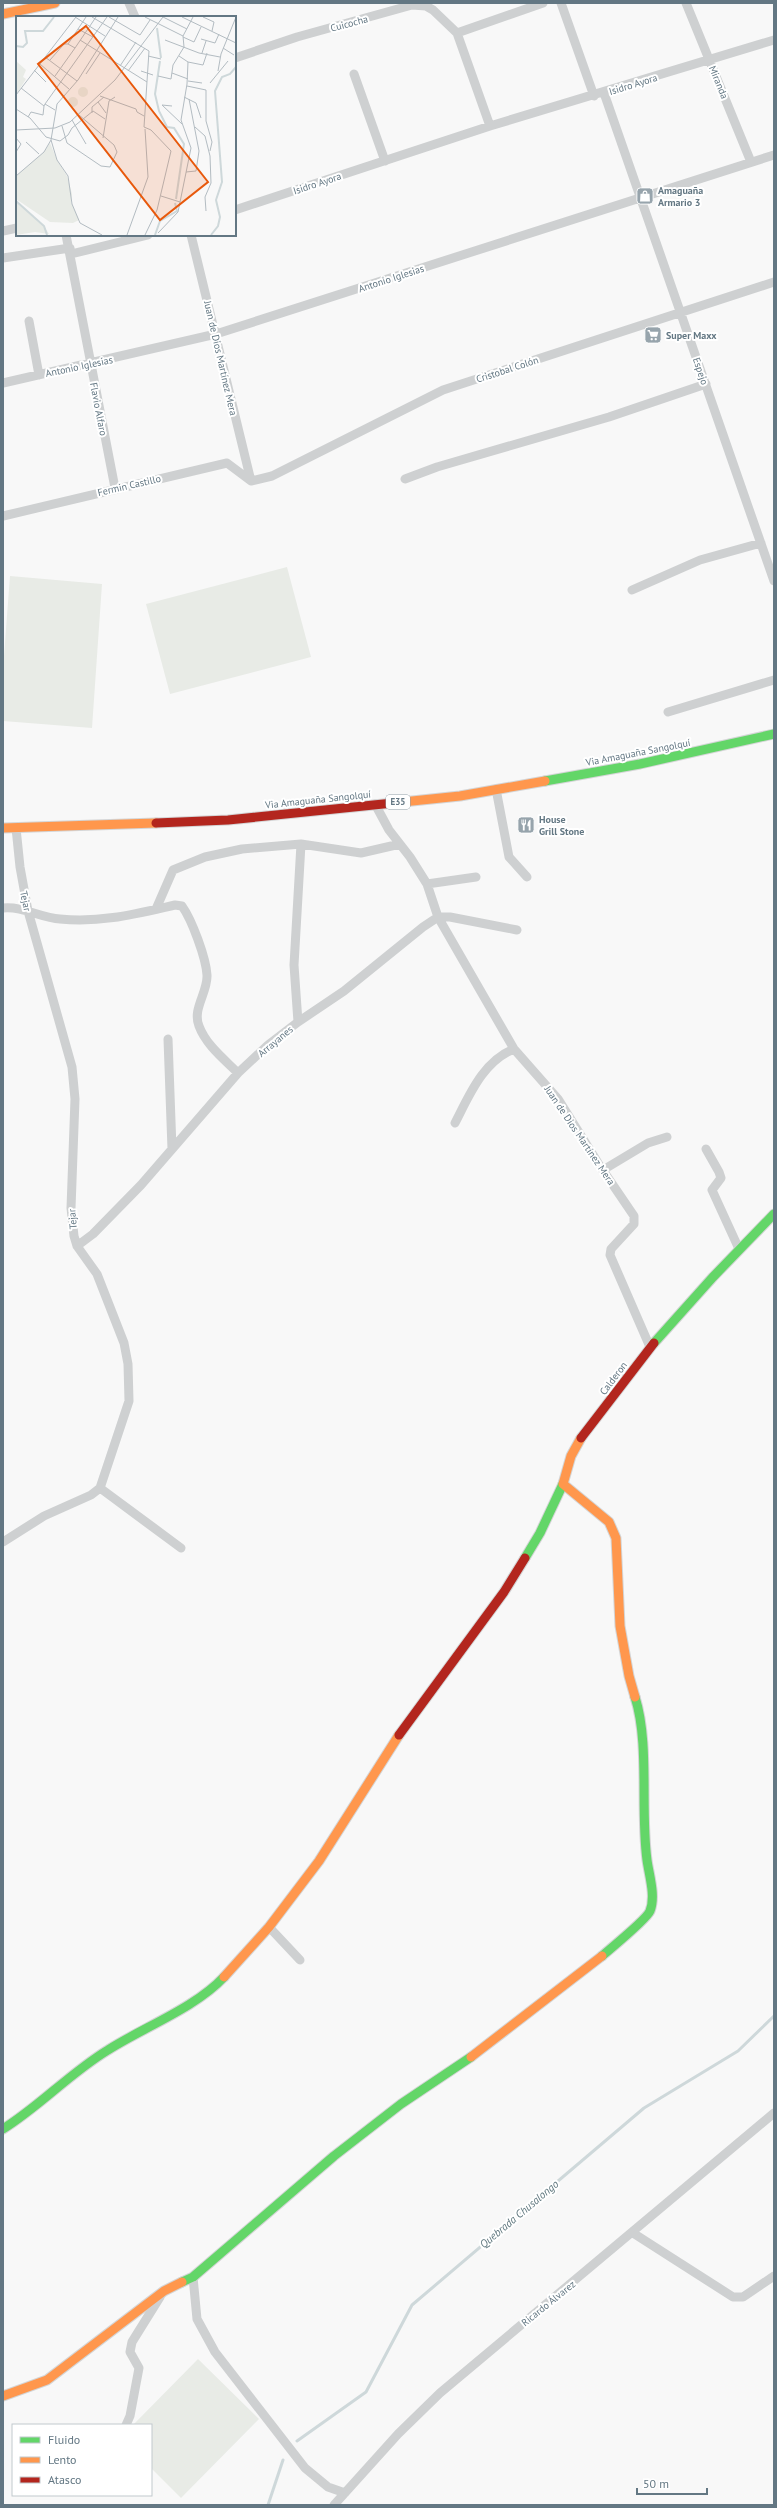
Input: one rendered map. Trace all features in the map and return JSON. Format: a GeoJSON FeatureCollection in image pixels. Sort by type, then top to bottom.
{"type":"FeatureCollection","features":[{"type":"Feature","properties":{"kind":"main road"},"geometry":{"type":"LineString","coordinates":[[3,14],[16,15],[55,3]]}},
{"type":"Feature","properties":{"kind":"main road","name":"Via Amaguaña Sangolquí"},"geometry":{"type":"LineString","coordinates":[[3,828],[228,820],[460,796],[640,764],[774,734]]}},
{"type":"Feature","properties":{"kind":"main road","name":"Calderon"},"geometry":{"type":"LineString","coordinates":[[3,2129],[16,2121],[59,2084],[107,2050],[179,2009],[216,1985],[269,1927],[319,1861],[382,1760],[504,1592],[540,1533],[563,1484],[567,1463],[581,1435],[650,1347],[739,1249],[774,1214]]}},
{"type":"Feature","properties":{"kind":"main road"},"geometry":{"type":"LineString","coordinates":[[3,2396],[47,2380],[164,2291],[193,2278],[334,2156],[401,2104],[472,2056],[557,1994],[598,1960],[650,1912],[652,1900],[644,1836],[643,1771],[639,1709],[629,1676],[620,1626],[616,1538],[609,1522],[563,1484]]}},
{"type":"Feature","properties":{"kind":"street"},"geometry":{"type":"LineString","coordinates":[[129,3],[135,16]]}},
{"type":"Feature","properties":{"kind":"street"},"geometry":{"type":"LineString","coordinates":[[490,126],[456,33],[542,3]]}},
{"type":"Feature","properties":{"kind":"street"},"geometry":{"type":"LineString","coordinates":[[561,3],[594,96]]}},
{"type":"Feature","properties":{"kind":"street","name":"Miranda"},"geometry":{"type":"LineString","coordinates":[[686,3],[751,162]]}},
{"type":"Feature","properties":{"kind":"street","name":"Cuicocha"},"geometry":{"type":"LineString","coordinates":[[236,58],[297,37],[412,5],[426,6],[433,10],[456,33]]}},
{"type":"Feature","properties":{"kind":"street","name":"Isidro Ayora"},"geometry":{"type":"LineString","coordinates":[[236,210],[490,126],[604,93],[774,40]]}},
{"type":"Feature","properties":{"kind":"street"},"geometry":{"type":"LineString","coordinates":[[354,74],[385,161]]}},
{"type":"Feature","properties":{"kind":"street","name":"Espejo"},"geometry":{"type":"LineString","coordinates":[[604,93],[774,581]]}},
{"type":"Feature","properties":{"kind":"street","name":"Antonio Iglesias"},"geometry":{"type":"LineString","coordinates":[[3,383],[90,365],[216,334],[641,196],[774,155]]}},
{"type":"Feature","properties":{"kind":"street"},"geometry":{"type":"LineString","coordinates":[[3,231],[16,228]]}},
{"type":"Feature","properties":{"kind":"street","name":"Flavio Alfaro"},"geometry":{"type":"LineString","coordinates":[[66,236],[71,251],[90,365],[115,488]]}},
{"type":"Feature","properties":{"kind":"street"},"geometry":{"type":"LineString","coordinates":[[3,258],[71,251],[143,236]]}},
{"type":"Feature","properties":{"kind":"street","name":"Juan de Dios Martínez Mera"},"geometry":{"type":"LineString","coordinates":[[191,236],[216,334],[244,459],[251,481]]}},
{"type":"Feature","properties":{"kind":"street","name":"Cristobal Colón"},"geometry":{"type":"LineString","coordinates":[[251,481],[272,476],[442,390],[774,282]]}},
{"type":"Feature","properties":{"kind":"street"},"geometry":{"type":"LineString","coordinates":[[29,321],[39,375]]}},
{"type":"Feature","properties":{"kind":"street"},"geometry":{"type":"LineString","coordinates":[[405,479],[437,467],[609,417],[706,384]]}},
{"type":"Feature","properties":{"kind":"street","name":"Fermin Castillo"},"geometry":{"type":"LineString","coordinates":[[3,516],[115,488],[244,459]]}},
{"type":"Feature","properties":{"kind":"street"},"geometry":{"type":"LineString","coordinates":[[227,463],[251,481]]}},
{"type":"Feature","properties":{"kind":"street"},"geometry":{"type":"LineString","coordinates":[[632,590],[700,560],[761,543]]}},
{"type":"Feature","properties":{"kind":"street"},"geometry":{"type":"LineString","coordinates":[[668,712],[774,680]]}},
{"type":"Feature","properties":{"kind":"street"},"geometry":{"type":"LineString","coordinates":[[496,789],[509,857],[528,877]]}},
{"type":"Feature","properties":{"kind":"street","name":"Juan de Dios Martínez Mera"},"geometry":{"type":"LineString","coordinates":[[375,804],[427,884],[438,917],[514,1049],[558,1099],[635,1218],[634,1224],[611,1249],[610,1255],[650,1347]]}},
{"type":"Feature","properties":{"kind":"street","name":"Tejar"},"geometry":{"type":"LineString","coordinates":[[16,828],[20,867],[28,912],[72,1066],[74,1099],[71,1208],[74,1236],[77,1246],[97,1274],[124,1343],[128,1364],[129,1401],[100,1488]]}},
{"type":"Feature","properties":{"kind":"street"},"geometry":{"type":"LineString","coordinates":[[156,909],[170,874],[177,868],[205,857],[242,849],[301,844],[354,853],[400,844]]}},
{"type":"Feature","properties":{"kind":"street"},"geometry":{"type":"LineString","coordinates":[[298,1022],[294,965],[301,844]]}},
{"type":"Feature","properties":{"kind":"street"},"geometry":{"type":"LineString","coordinates":[[427,884],[476,877]]}},
{"type":"Feature","properties":{"kind":"street"},"geometry":{"type":"LineString","coordinates":[[3,908],[58,919],[95,921],[175,905],[182,906],[186,911],[207,975],[198,1009],[199,1026],[214,1049],[238,1073]]}},
{"type":"Feature","properties":{"kind":"street"},"geometry":{"type":"LineString","coordinates":[[438,917],[450,917],[517,930]]}},
{"type":"Feature","properties":{"kind":"street","name":"Arrayanes"},"geometry":{"type":"LineString","coordinates":[[77,1246],[93,1234],[136,1190],[238,1073],[298,1022],[344,992],[423,927],[438,917]]}},
{"type":"Feature","properties":{"kind":"street"},"geometry":{"type":"LineString","coordinates":[[168,1038],[172,1149]]}},
{"type":"Feature","properties":{"kind":"street"},"geometry":{"type":"LineString","coordinates":[[455,1123],[485,1071],[502,1053],[514,1049]]}},
{"type":"Feature","properties":{"kind":"street"},"geometry":{"type":"LineString","coordinates":[[603,1170],[648,1143],[667,1137]]}},
{"type":"Feature","properties":{"kind":"street"},"geometry":{"type":"LineString","coordinates":[[706,1149],[719,1172],[720,1178],[712,1190],[739,1249]]}},
{"type":"Feature","properties":{"kind":"street"},"geometry":{"type":"LineString","coordinates":[[3,1542],[44,1516],[90,1495],[100,1488],[181,1548]]}},
{"type":"Feature","properties":{"kind":"street"},"geometry":{"type":"LineString","coordinates":[[269,1927],[300,1960]]}},
{"type":"Feature","properties":{"kind":"street","name":"Ricardo Álvarez"},"geometry":{"type":"LineString","coordinates":[[334,2505],[398,2434],[440,2393],[633,2233],[698,2175],[774,2113]]}},
{"type":"Feature","properties":{"kind":"street"},"geometry":{"type":"LineString","coordinates":[[633,2233],[733,2297],[743,2297],[774,2276]]}},
{"type":"Feature","properties":{"kind":"street"},"geometry":{"type":"LineString","coordinates":[[193,2278],[197,2319],[215,2352],[305,2468],[328,2487],[345,2493]]}},
{"type":"Feature","properties":{"kind":"street"},"geometry":{"type":"LineString","coordinates":[[126,2424],[130,2416],[139,2368],[130,2352],[132,2342],[164,2291]]}},
{"type":"Feature","properties":{"kind":"shaded area"},"geometry":{"type":"Polygon","coordinates":[[[287,567],[311,657],[170,694],[146,604],[287,567]]]}},
{"type":"Feature","properties":{"kind":"shaded area"},"geometry":{"type":"Polygon","coordinates":[[[10,576],[102,584],[92,728],[3,721],[3,669],[10,576]]]}},
{"type":"Feature","properties":{"kind":"shaded area"},"geometry":{"type":"Polygon","coordinates":[[[198,2359],[259,2419],[181,2498],[152,2469],[152,2424],[134,2424],[198,2359]]]}},
{"type":"Feature","properties":{"kind":"waterway","name":"Quebrada Chusalongo"},"geometry":{"type":"LineString","coordinates":[[297,2441],[366,2392],[412,2305],[644,2108],[738,2051],[774,2016]]}},
{"type":"Feature","properties":{"kind":"waterway","name":"Quebrada Chusalongo"},"geometry":{"type":"LineString","coordinates":[[268,2505],[283,2460]]}},
{"type":"Feature","properties":{"kind":"traffic: fast"},"geometry":{"type":"LineString","coordinates":[[545,781],[640,764],[774,734]]}},
{"type":"Feature","properties":{"kind":"traffic: fast"},"geometry":{"type":"LineString","coordinates":[[654,1343],[713,1277],[774,1214]]}},
{"type":"Feature","properties":{"kind":"traffic: fast"},"geometry":{"type":"LineString","coordinates":[[525,1558],[540,1533],[563,1484]]}},
{"type":"Feature","properties":{"kind":"traffic: fast"},"geometry":{"type":"LineString","coordinates":[[602,1956],[628,1934],[647,1915],[652,1905],[652,1886],[645,1840],[644,1756],[640,1715],[635,1697]]}},
{"type":"Feature","properties":{"kind":"traffic: fast"},"geometry":{"type":"LineString","coordinates":[[3,2129],[17,2120],[94,2059],[184,2008],[212,1988],[224,1977]]}},
{"type":"Feature","properties":{"kind":"traffic: fast"},"geometry":{"type":"LineString","coordinates":[[182,2282],[193,2277],[334,2156],[401,2104],[471,2057]]}},
{"type":"Feature","properties":{"kind":"traffic: slow"},"geometry":{"type":"LineString","coordinates":[[3,14],[55,3]]}},
{"type":"Feature","properties":{"kind":"traffic: slow"},"geometry":{"type":"LineString","coordinates":[[393,803],[460,796],[545,781]]}},
{"type":"Feature","properties":{"kind":"traffic: slow"},"geometry":{"type":"LineString","coordinates":[[3,828],[156,823]]}},
{"type":"Feature","properties":{"kind":"traffic: slow"},"geometry":{"type":"LineString","coordinates":[[581,1438],[571,1456],[563,1484],[609,1522],[616,1538],[620,1626],[629,1676],[635,1697]]}},
{"type":"Feature","properties":{"kind":"traffic: slow"},"geometry":{"type":"LineString","coordinates":[[224,1977],[269,1927],[319,1861],[399,1735]]}},
{"type":"Feature","properties":{"kind":"traffic: slow"},"geometry":{"type":"LineString","coordinates":[[471,2057],[602,1956]]}},
{"type":"Feature","properties":{"kind":"traffic: slow"},"geometry":{"type":"LineString","coordinates":[[3,2396],[47,2380],[164,2291],[182,2282]]}},
{"type":"Feature","properties":{"kind":"traffic: jam"},"geometry":{"type":"LineString","coordinates":[[156,823],[228,820],[393,803]]}},
{"type":"Feature","properties":{"kind":"traffic: jam"},"geometry":{"type":"LineString","coordinates":[[581,1438],[654,1343]]}},
{"type":"Feature","properties":{"kind":"traffic: jam"},"geometry":{"type":"LineString","coordinates":[[399,1735],[504,1592],[525,1558]]}},
{"type":"Feature","properties":{"kind":"place","name":"Amaguaña Armario 3"},"geometry":{"type":"Point","coordinates":[645,196]}},
{"type":"Feature","properties":{"kind":"place","name":"Super Maxx"},"geometry":{"type":"Point","coordinates":[653,335]}},
{"type":"Feature","properties":{"kind":"place","name":"House Grill Stone"},"geometry":{"type":"Point","coordinates":[526,825]}}]}
